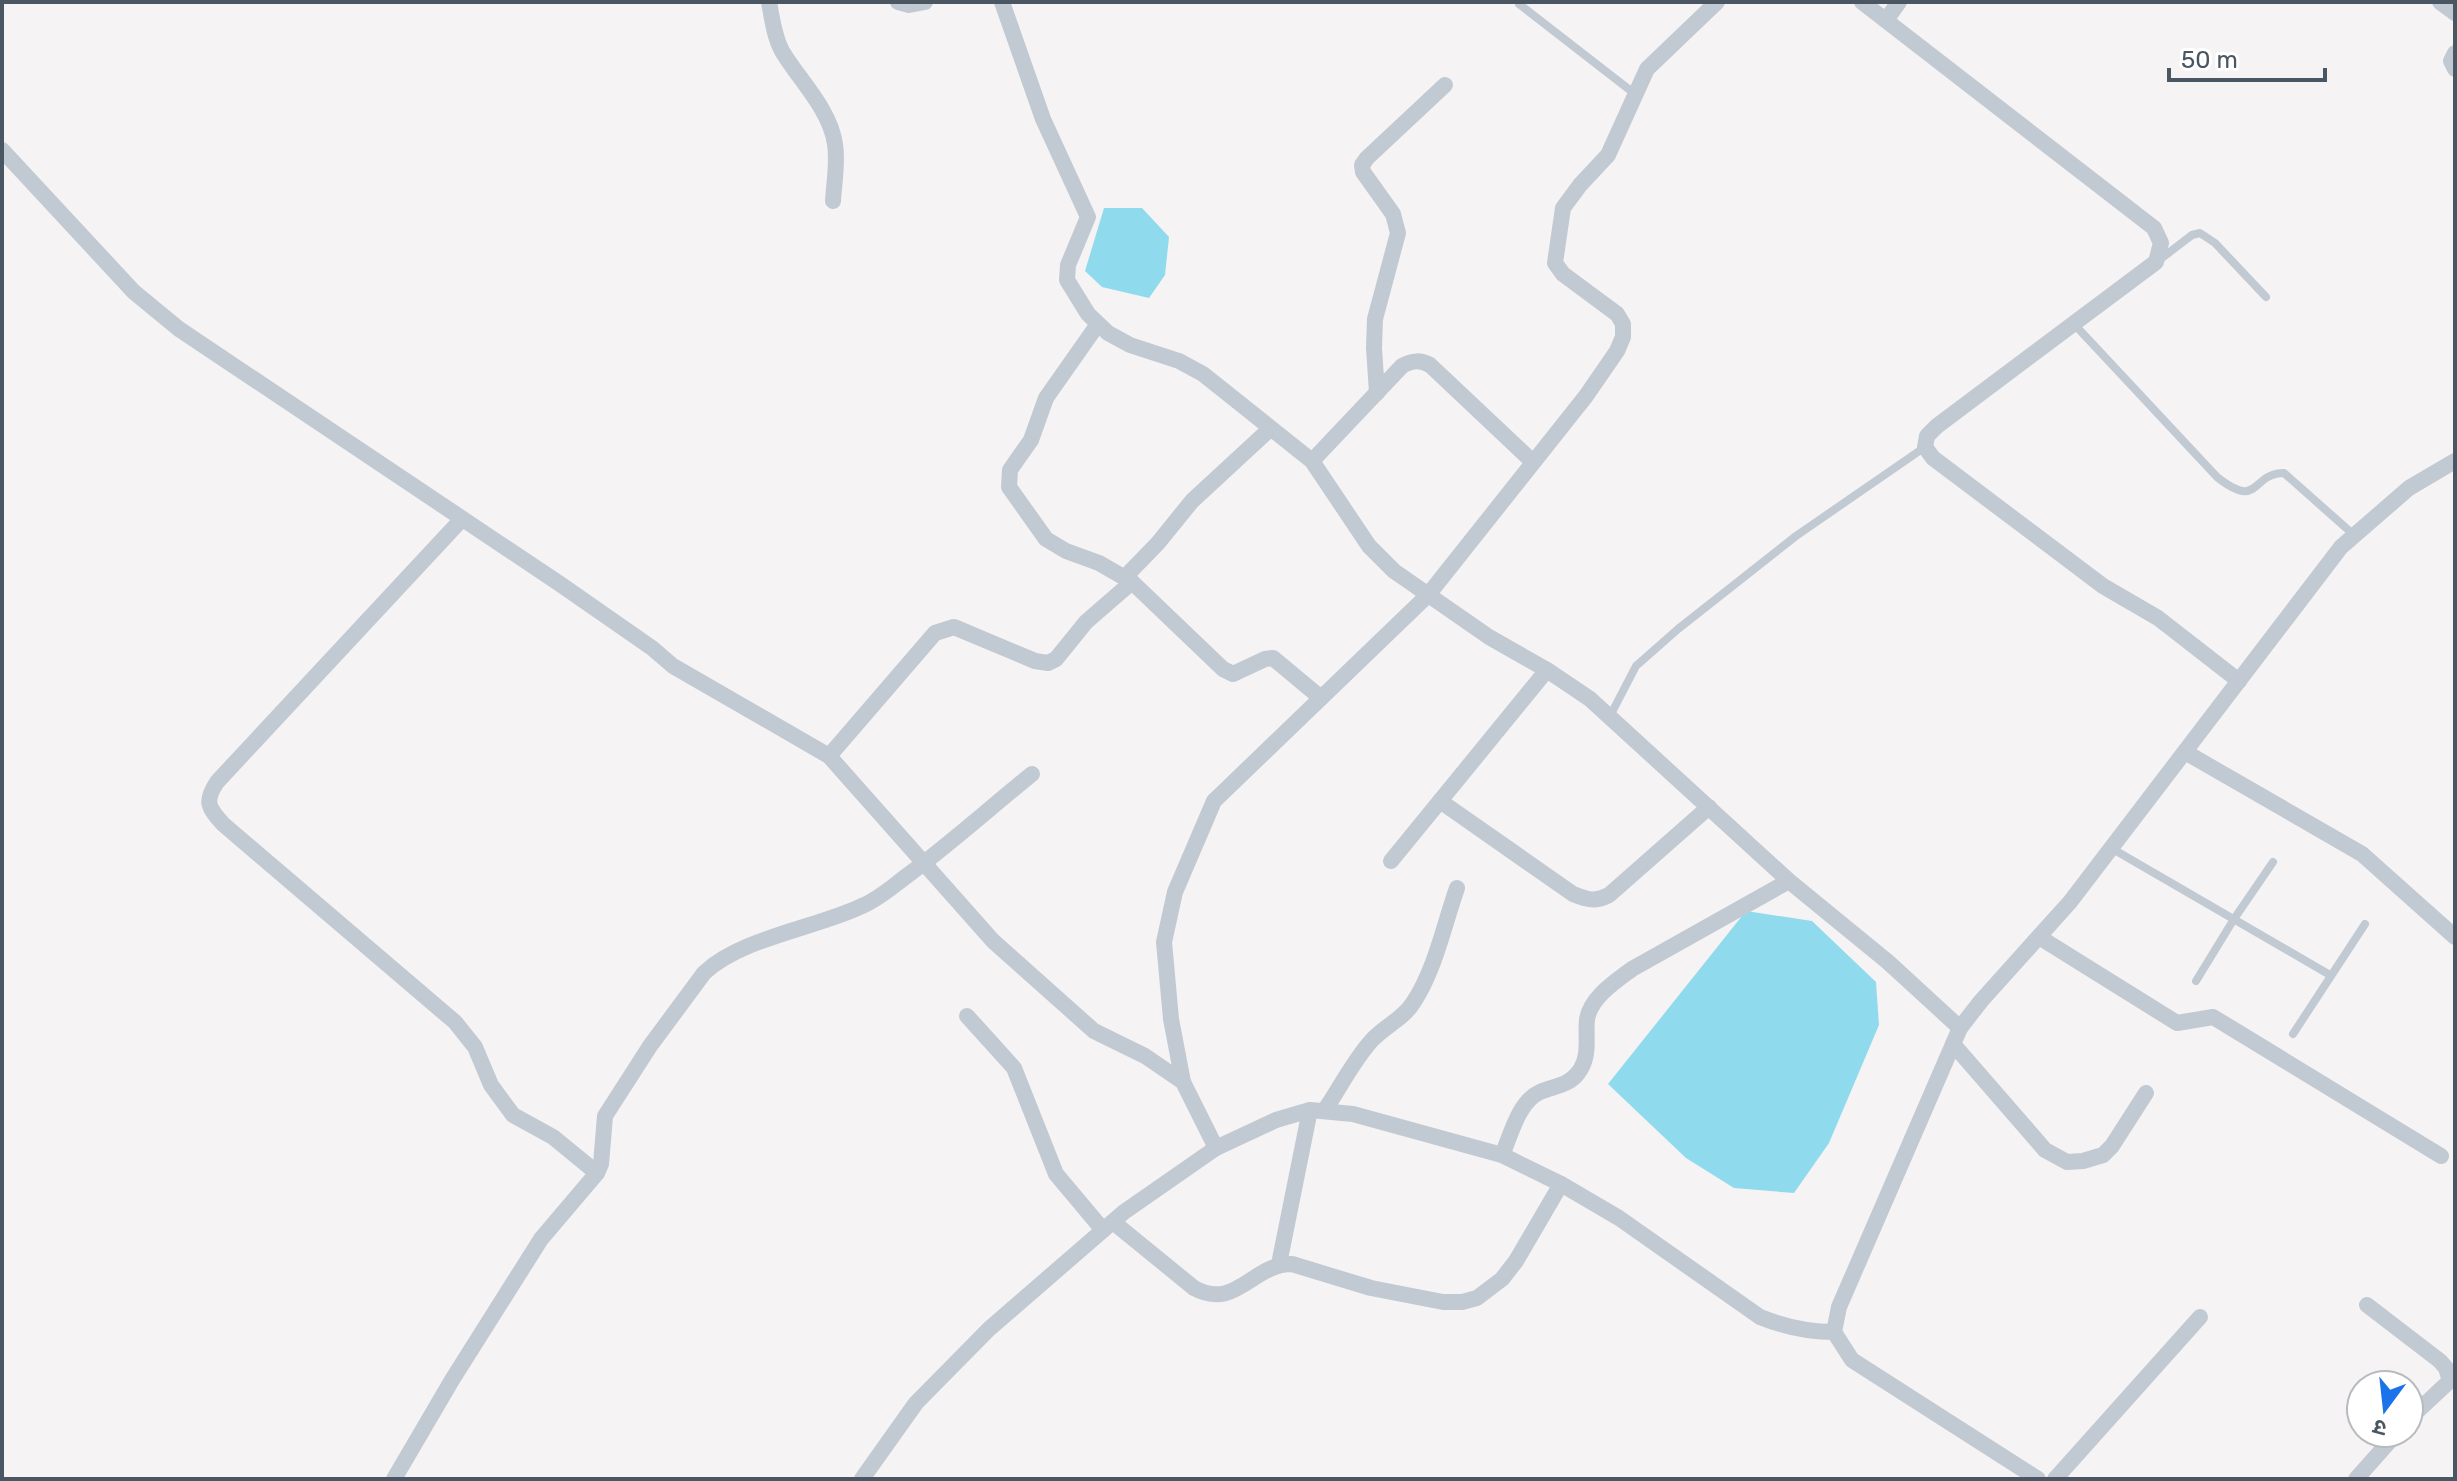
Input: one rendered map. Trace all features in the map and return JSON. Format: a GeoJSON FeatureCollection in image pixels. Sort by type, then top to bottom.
{"type":"FeatureCollection","features":[{"type":"Feature","properties":{"kind":"street"},"geometry":{"type":"LineString","coordinates":[[769,2],[781,49],[831,128],[835,145],[833,201]]}},
{"type":"Feature","properties":{"kind":"street"},"geometry":{"type":"LineString","coordinates":[[898,2],[909,5],[925,2]]}},
{"type":"Feature","properties":{"kind":"street"},"geometry":{"type":"LineString","coordinates":[[1002,2],[1043,119],[1088,217],[1068,265],[1067,280],[1088,314],[1108,333],[1130,345],[1179,361],[1203,374],[1312,461],[1369,546],[1394,571],[1489,637],[1547,670],[1610,716],[1789,881],[1888,962],[1960,1028]]}},
{"type":"Feature","properties":{"kind":"street"},"geometry":{"type":"LineString","coordinates":[[1216,1148],[1183,1082],[1165,975],[1164,942],[1175,892],[1214,801],[1428,595],[1586,396],[1617,351],[1623,337],[1623,324],[1617,314],[1563,274],[1555,263],[1563,208],[1608,155],[1647,69],[1717,2]]}},
{"type":"Feature","properties":{"kind":"street"},"geometry":{"type":"LineString","coordinates":[[1862,2],[2154,228],[2161,243],[2156,262],[1937,426],[1927,436],[1925,447],[1933,458],[2103,586],[2158,618],[2239,681]]}},
{"type":"Feature","properties":{"kind":"street"},"geometry":{"type":"LineString","coordinates":[[1886,20],[1899,2]]}},
{"type":"Feature","properties":{"kind":"street"},"geometry":{"type":"LineString","coordinates":[[2440,2],[2455,13]]}},
{"type":"Feature","properties":{"kind":"street"},"geometry":{"type":"LineString","coordinates":[[2455,53],[2451,61],[2455,69]]}},
{"type":"Feature","properties":{"kind":"street"},"geometry":{"type":"LineString","coordinates":[[1377,393],[1375,319],[1398,233],[1393,214],[1363,172],[1362,165],[1445,85]]}},
{"type":"Feature","properties":{"kind":"street"},"geometry":{"type":"LineString","coordinates":[[2,150],[134,292],[179,329],[641,640],[673,666],[829,756],[993,941],[1073,1015],[1094,1031],[1145,1056],[1183,1082]]}},
{"type":"Feature","properties":{"kind":"street"},"geometry":{"type":"LineString","coordinates":[[1098,324],[1046,398],[1031,440],[1010,470],[1009,487],[1046,539],[1128,580],[1223,669],[1233,674],[1273,658],[1321,698]]}},
{"type":"Feature","properties":{"kind":"street"},"geometry":{"type":"LineString","coordinates":[[1312,461],[1402,366],[1410,361],[1422,361],[1430,365],[1533,462]]}},
{"type":"Feature","properties":{"kind":"street"},"geometry":{"type":"LineString","coordinates":[[829,756],[935,633],[954,627],[1035,661],[1048,663],[1056,659],[1086,622],[1128,580],[1192,501],[1270,429]]}},
{"type":"Feature","properties":{"kind":"street"},"geometry":{"type":"LineString","coordinates":[[2038,1479],[1852,1360],[1834,1332],[1839,1307],[1960,1028],[2070,902],[2341,547],[2409,488],[2455,461]]}},
{"type":"Feature","properties":{"kind":"street"},"geometry":{"type":"LineString","coordinates":[[462,519],[217,782],[208,795],[208,803],[223,824],[455,1022],[475,1047],[491,1085],[517,1119],[553,1137],[597,1173]]}},
{"type":"Feature","properties":{"kind":"street"},"geometry":{"type":"LineString","coordinates":[[1391,861],[1547,670]]}},
{"type":"Feature","properties":{"kind":"street"},"geometry":{"type":"LineString","coordinates":[[2185,752],[2362,854],[2455,937]]}},
{"type":"Feature","properties":{"kind":"street"},"geometry":{"type":"LineString","coordinates":[[394,1479],[541,1239],[597,1173],[601,1164],[605,1116],[650,1046],[704,973],[732,955],[862,907],[924,863],[1032,774]]}},
{"type":"Feature","properties":{"kind":"street"},"geometry":{"type":"LineString","coordinates":[[1440,801],[1573,894],[1598,901],[1609,895],[1709,807]]}},
{"type":"Feature","properties":{"kind":"street"},"geometry":{"type":"LineString","coordinates":[[1502,1155],[1529,1100],[1538,1093],[1568,1083],[1578,1073],[1587,1048],[1587,1017],[1593,1004],[1609,986],[1632,969],[1789,881]]}},
{"type":"Feature","properties":{"kind":"street"},"geometry":{"type":"LineString","coordinates":[[1279,1264],[1317,1111],[1365,1048],[1406,1013],[1415,1001],[1425,981],[1457,888]]}},
{"type":"Feature","properties":{"kind":"street"},"geometry":{"type":"LineString","coordinates":[[2039,937],[2177,1023],[2213,1017],[2441,1156]]}},
{"type":"Feature","properties":{"kind":"street"},"geometry":{"type":"LineString","coordinates":[[967,1016],[1014,1068],[1056,1174],[1108,1226],[1205,1294],[1218,1296],[1228,1293],[1279,1264],[1292,1264],[1371,1288],[1443,1302],[1477,1298],[1502,1279],[1516,1261],[1561,1184]]}},
{"type":"Feature","properties":{"kind":"street"},"geometry":{"type":"LineString","coordinates":[[1953,1044],[2045,1150],[2067,1162],[2103,1155],[2146,1093]]}},
{"type":"Feature","properties":{"kind":"street"},"geometry":{"type":"LineString","coordinates":[[862,1479],[916,1403],[989,1329],[1108,1226],[1216,1148],[1276,1120],[1317,1111],[1353,1114],[1502,1155],[1561,1184],[1619,1218],[1760,1317],[1810,1332],[1834,1332]]}},
{"type":"Feature","properties":{"kind":"street"},"geometry":{"type":"LineString","coordinates":[[2367,1305],[2440,1361],[2453,1378],[2425,1404]]}},
{"type":"Feature","properties":{"kind":"street"},"geometry":{"type":"LineString","coordinates":[[2055,1479],[2200,1317]]}},
{"type":"Feature","properties":{"kind":"street"},"geometry":{"type":"LineString","coordinates":[[2356,1479],[2383,1449]]}},
{"type":"Feature","properties":{"kind":"lane"},"geometry":{"type":"LineString","coordinates":[[1519,4],[1635,94]]}},
{"type":"Feature","properties":{"kind":"lane"},"geometry":{"type":"LineString","coordinates":[[2156,262],[2192,235],[2200,233],[2215,243],[2266,297]]}},
{"type":"Feature","properties":{"kind":"lane"},"geometry":{"type":"LineString","coordinates":[[2074,324],[2229,487],[2246,492],[2276,473],[2284,473],[2354,536]]}},
{"type":"Feature","properties":{"kind":"lane"},"geometry":{"type":"LineString","coordinates":[[1610,716],[1636,666],[1668,637],[1796,536],[1925,447]]}},
{"type":"Feature","properties":{"kind":"lane"},"geometry":{"type":"LineString","coordinates":[[2111,848],[2330,975]]}},
{"type":"Feature","properties":{"kind":"lane"},"geometry":{"type":"LineString","coordinates":[[2196,981],[2273,862]]}},
{"type":"Feature","properties":{"kind":"lane"},"geometry":{"type":"LineString","coordinates":[[2293,1034],[2365,924]]}},
{"type":"Feature","properties":{"kind":"water"},"geometry":{"type":"Polygon","coordinates":[[[1104,208],[1142,208],[1169,237],[1165,275],[1149,298],[1102,287],[1085,271],[1104,208]]]}},
{"type":"Feature","properties":{"kind":"water"},"geometry":{"type":"Polygon","coordinates":[[[1746,911],[1812,921],[1876,982],[1879,1025],[1829,1143],[1794,1193],[1734,1188],[1686,1158],[1608,1084],[1746,911]]]}}]}
